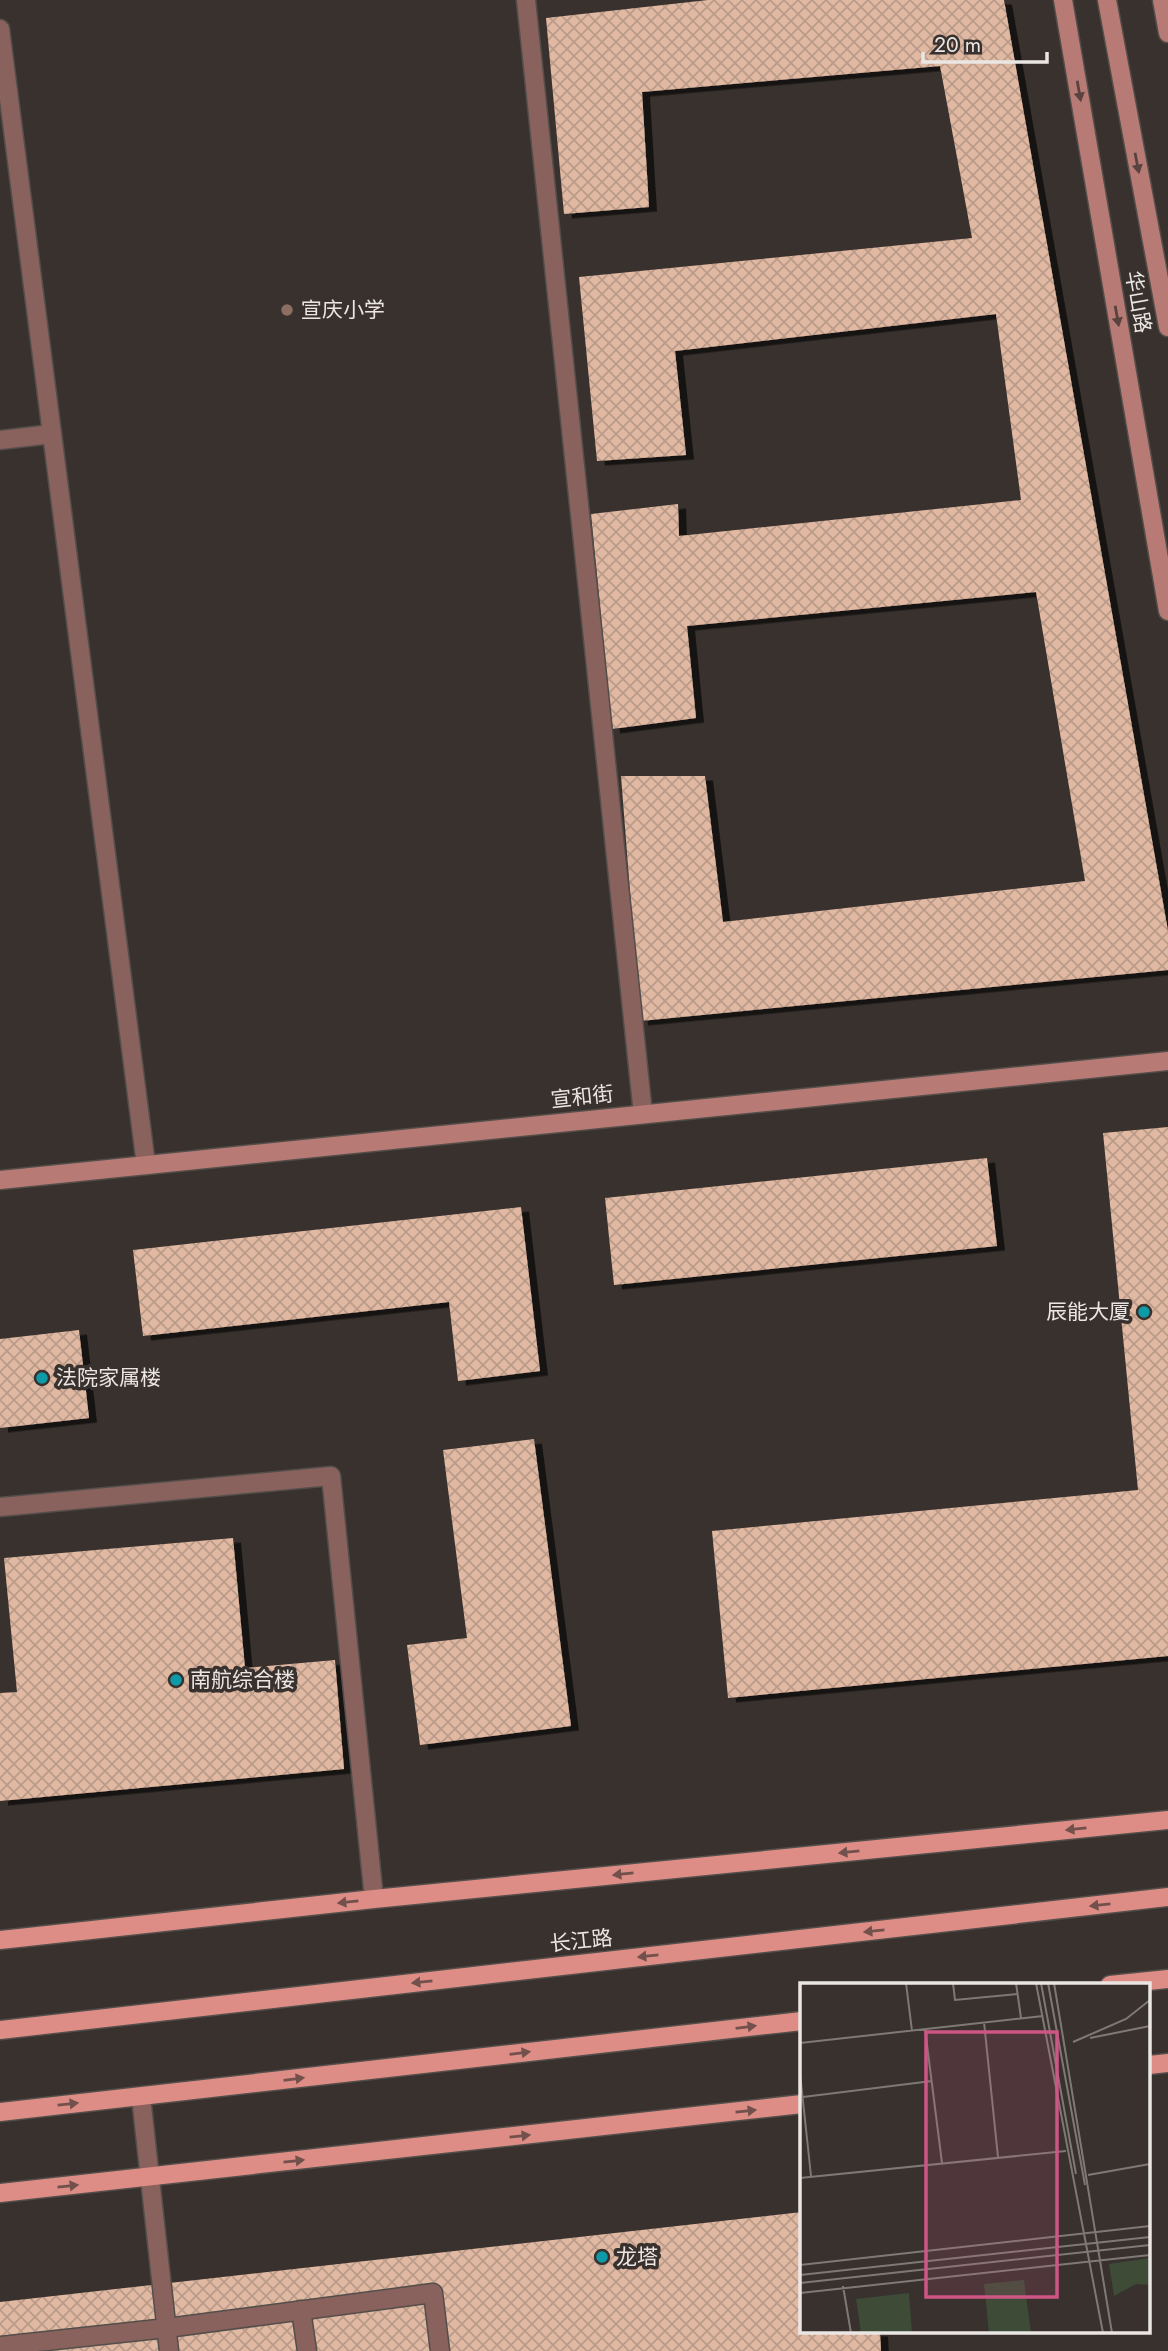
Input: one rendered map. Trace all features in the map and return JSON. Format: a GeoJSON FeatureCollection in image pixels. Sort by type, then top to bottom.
{"type":"FeatureCollection","features":[{"type":"Feature","properties":{"kind":"main road"},"geometry":{"type":"LineString","coordinates":[[0,1940],[374,1899],[1168,1820]]}},
{"type":"Feature","properties":{"kind":"main road","name":"长江路"},"geometry":{"type":"LineString","coordinates":[[0,2030],[1168,1897]]}},
{"type":"Feature","properties":{"kind":"main road"},"geometry":{"type":"LineString","coordinates":[[1129,1983],[1168,1979]]}},
{"type":"Feature","properties":{"kind":"main road"},"geometry":{"type":"LineString","coordinates":[[0,2112],[800,2021]]}},
{"type":"Feature","properties":{"kind":"main road"},"geometry":{"type":"LineString","coordinates":[[1150,2066],[1168,2063]]}},
{"type":"Feature","properties":{"kind":"main road"},"geometry":{"type":"LineString","coordinates":[[0,2193],[800,2104]]}},
{"type":"Feature","properties":{"kind":"street"},"geometry":{"type":"LineString","coordinates":[[526,0],[643,1114]]}},
{"type":"Feature","properties":{"kind":"street","name":"华山路"},"geometry":{"type":"LineString","coordinates":[[1063,0],[1168,611]]}},
{"type":"Feature","properties":{"kind":"street"},"geometry":{"type":"LineString","coordinates":[[1107,0],[1168,327]]}},
{"type":"Feature","properties":{"kind":"street"},"geometry":{"type":"LineString","coordinates":[[1162,0],[1168,33]]}},
{"type":"Feature","properties":{"kind":"street"},"geometry":{"type":"LineString","coordinates":[[0,29],[146,1165]]}},
{"type":"Feature","properties":{"kind":"street"},"geometry":{"type":"LineString","coordinates":[[0,440],[52,434]]}},
{"type":"Feature","properties":{"kind":"street","name":"宣和街"},"geometry":{"type":"LineString","coordinates":[[0,1180],[1168,1061]]}},
{"type":"Feature","properties":{"kind":"street"},"geometry":{"type":"LineString","coordinates":[[0,1507],[331,1476],[374,1899]]}},
{"type":"Feature","properties":{"kind":"street"},"geometry":{"type":"LineString","coordinates":[[141,2097],[169,2351]]}},
{"type":"Feature","properties":{"kind":"street"},"geometry":{"type":"LineString","coordinates":[[0,2346],[34,2347],[433,2293],[440,2351]]}},
{"type":"Feature","properties":{"kind":"street"},"geometry":{"type":"LineString","coordinates":[[301,2310],[307,2351]]}},
{"type":"Feature","properties":{"kind":"building"},"geometry":{"type":"Polygon","coordinates":[[[708,0],[1004,0],[1168,931],[1168,970],[640,1021],[621,776],[705,776],[723,922],[1085,881],[1036,592],[687,626],[696,718],[612,729],[591,514],[678,504],[679,536],[1021,500],[996,314],[675,351],[686,455],[597,461],[579,277],[972,238],[940,66],[642,92],[649,207],[564,214],[546,18],[708,0]]]}},
{"type":"Feature","properties":{"kind":"building","name":"辰能大厦"},"geometry":{"type":"Polygon","coordinates":[[[1168,1127],[1168,1656],[728,1698],[712,1531],[1138,1490],[1103,1133],[1168,1127]]]}},
{"type":"Feature","properties":{"kind":"building"},"geometry":{"type":"Polygon","coordinates":[[[987,1158],[997,1246],[614,1285],[605,1198],[987,1158]]]}},
{"type":"Feature","properties":{"kind":"building"},"geometry":{"type":"Polygon","coordinates":[[[521,1207],[540,1371],[458,1381],[449,1302],[143,1336],[133,1250],[521,1207]]]}},
{"type":"Feature","properties":{"kind":"building","name":"法院家属楼"},"geometry":{"type":"Polygon","coordinates":[[[79,1330],[89,1418],[0,1428],[0,1339],[79,1330]]]}},
{"type":"Feature","properties":{"kind":"building"},"geometry":{"type":"Polygon","coordinates":[[[534,1439],[571,1726],[420,1745],[407,1645],[467,1638],[443,1450],[534,1439]]]}},
{"type":"Feature","properties":{"kind":"building","name":"南航综合楼"},"geometry":{"type":"Polygon","coordinates":[[[233,1538],[245,1668],[335,1660],[344,1769],[0,1801],[0,1693],[17,1692],[4,1558],[233,1538]]]}},
{"type":"Feature","properties":{"kind":"building","name":"龙塔"},"geometry":{"type":"Polygon","coordinates":[[[800,2212],[800,2334],[880,2334],[881,2351],[0,2351],[0,2302],[800,2212]]]}},
{"type":"Feature","properties":{"kind":"place","name":"宣庆小学"},"geometry":{"type":"Point","coordinates":[287,310]}},
{"type":"Feature","properties":{"kind":"place","name":"辰能大厦"},"geometry":{"type":"Point","coordinates":[1144,1312]}},
{"type":"Feature","properties":{"kind":"place","name":"法院家属楼"},"geometry":{"type":"Point","coordinates":[42,1378]}},
{"type":"Feature","properties":{"kind":"place","name":"南航综合楼"},"geometry":{"type":"Point","coordinates":[176,1680]}},
{"type":"Feature","properties":{"kind":"place","name":"龙塔"},"geometry":{"type":"Point","coordinates":[602,2257]}}]}
